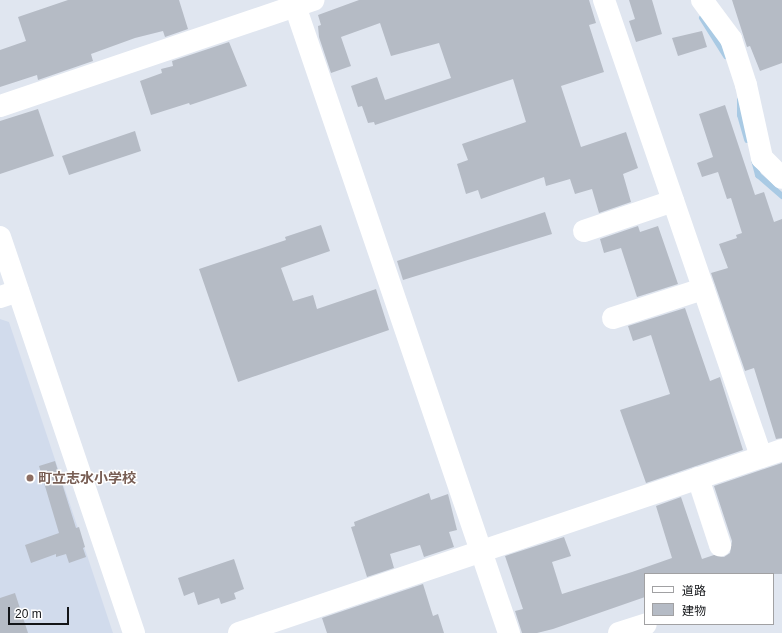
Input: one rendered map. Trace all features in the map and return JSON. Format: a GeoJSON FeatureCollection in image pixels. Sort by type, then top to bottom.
{"type":"FeatureCollection","features":[{"type":"Feature","properties":{"kind":"street"},"geometry":{"type":"LineString","coordinates":[[604,0],[760,457]]}},
{"type":"Feature","properties":{"kind":"street"},"geometry":{"type":"LineString","coordinates":[[702,0],[731,39],[746,85],[762,158],[780,173]]}},
{"type":"Feature","properties":{"kind":"street"},"geometry":{"type":"LineString","coordinates":[[0,106],[301,2],[509,633]]}},
{"type":"Feature","properties":{"kind":"street"},"geometry":{"type":"LineString","coordinates":[[584,231],[673,201]]}},
{"type":"Feature","properties":{"kind":"street"},"geometry":{"type":"LineString","coordinates":[[0,237],[9,294],[134,633]]}},
{"type":"Feature","properties":{"kind":"street"},"geometry":{"type":"LineString","coordinates":[[613,318],[703,290]]}},
{"type":"Feature","properties":{"kind":"street"},"geometry":{"type":"LineString","coordinates":[[239,633],[782,450]]}},
{"type":"Feature","properties":{"kind":"street"},"geometry":{"type":"LineString","coordinates":[[698,478],[720,545]]}},
{"type":"Feature","properties":{"kind":"street"},"geometry":{"type":"LineString","coordinates":[[619,633],[644,625]]}},
{"type":"Feature","properties":{"kind":"shaded area","name":"町立志水小学校"},"geometry":{"type":"Polygon","coordinates":[[[0,319],[9,322],[113,633],[0,633],[0,319]]]}},
{"type":"Feature","properties":{"kind":"building"},"geometry":{"type":"Polygon","coordinates":[[[68,0],[179,0],[188,29],[165,37],[163,31],[135,38],[91,54],[93,61],[38,80],[37,75],[0,87],[0,50],[26,41],[18,17],[68,0]]]}},
{"type":"Feature","properties":{"kind":"building"},"geometry":{"type":"Polygon","coordinates":[[[359,0],[589,0],[596,23],[589,25],[604,72],[561,86],[581,147],[626,132],[638,168],[623,174],[631,202],[599,213],[592,189],[575,194],[570,179],[546,186],[544,177],[481,199],[478,190],[466,194],[457,164],[468,160],[462,144],[526,122],[513,79],[375,125],[374,122],[368,123],[362,106],[358,107],[351,86],[377,77],[385,100],[451,78],[439,43],[391,56],[380,23],[341,37],[351,66],[331,73],[319,37],[318,26],[321,25],[318,15],[359,0]]]}},
{"type":"Feature","properties":{"kind":"building"},"geometry":{"type":"Polygon","coordinates":[[[629,0],[652,0],[662,34],[636,42],[629,21],[635,19],[629,0]]]}},
{"type":"Feature","properties":{"kind":"building"},"geometry":{"type":"Polygon","coordinates":[[[732,0],[782,0],[782,63],[760,71],[750,46],[747,47],[732,0]]]}},
{"type":"Feature","properties":{"kind":"building"},"geometry":{"type":"Polygon","coordinates":[[[702,31],[707,47],[678,56],[672,38],[702,31]]]}},
{"type":"Feature","properties":{"kind":"building"},"geometry":{"type":"Polygon","coordinates":[[[229,42],[247,86],[190,105],[189,103],[151,115],[140,81],[162,73],[161,69],[173,66],[172,61],[229,42]]]}},
{"type":"Feature","properties":{"kind":"building"},"geometry":{"type":"Polygon","coordinates":[[[725,105],[755,195],[764,192],[774,222],[782,219],[782,438],[776,439],[754,368],[745,371],[711,273],[728,268],[719,244],[737,238],[736,235],[742,233],[731,198],[727,199],[718,172],[702,177],[697,163],[713,157],[699,114],[725,105]]]}},
{"type":"Feature","properties":{"kind":"building"},"geometry":{"type":"Polygon","coordinates":[[[38,109],[54,156],[0,174],[0,121],[38,109]]]}},
{"type":"Feature","properties":{"kind":"building"},"geometry":{"type":"Polygon","coordinates":[[[135,131],[141,151],[69,175],[62,156],[135,131]]]}},
{"type":"Feature","properties":{"kind":"building"},"geometry":{"type":"Polygon","coordinates":[[[545,212],[552,234],[403,280],[397,261],[545,212]]]}},
{"type":"Feature","properties":{"kind":"building"},"geometry":{"type":"Polygon","coordinates":[[[321,225],[330,251],[281,268],[293,301],[313,295],[317,309],[376,289],[389,330],[238,382],[199,269],[286,240],[285,237],[321,225]]]}},
{"type":"Feature","properties":{"kind":"building"},"geometry":{"type":"Polygon","coordinates":[[[638,226],[640,232],[658,226],[678,284],[637,297],[621,248],[604,253],[600,239],[638,226]]]}},
{"type":"Feature","properties":{"kind":"building"},"geometry":{"type":"Polygon","coordinates":[[[685,308],[710,381],[720,377],[743,450],[646,483],[620,410],[670,394],[651,335],[633,341],[628,326],[685,308]]]}},
{"type":"Feature","properties":{"kind":"building"},"geometry":{"type":"Polygon","coordinates":[[[55,461],[76,528],[79,527],[85,547],[83,548],[86,557],[69,563],[66,554],[56,557],[56,554],[31,563],[25,545],[59,533],[39,466],[55,461]]]}},
{"type":"Feature","properties":{"kind":"building"},"geometry":{"type":"Polygon","coordinates":[[[782,463],[782,574],[644,573],[644,597],[553,629],[537,633],[522,633],[515,611],[523,609],[505,556],[564,537],[571,556],[552,562],[562,594],[632,572],[672,558],[656,506],[681,497],[702,559],[714,555],[724,557],[730,553],[732,541],[714,486],[782,463]]]}},
{"type":"Feature","properties":{"kind":"building"},"geometry":{"type":"Polygon","coordinates":[[[429,493],[431,500],[448,494],[457,530],[449,532],[454,547],[424,557],[420,545],[390,554],[394,568],[367,577],[351,527],[355,526],[354,522],[429,493]]]}},
{"type":"Feature","properties":{"kind":"building"},"geometry":{"type":"Polygon","coordinates":[[[234,559],[244,589],[234,593],[236,599],[221,604],[219,598],[198,605],[194,592],[184,596],[178,578],[234,559]]]}},
{"type":"Feature","properties":{"kind":"building"},"geometry":{"type":"Polygon","coordinates":[[[423,584],[433,616],[438,614],[444,633],[327,633],[322,618],[423,584]]]}},
{"type":"Feature","properties":{"kind":"building"},"geometry":{"type":"Polygon","coordinates":[[[15,593],[28,633],[0,633],[0,598],[15,593]]]}},
{"type":"Feature","properties":{"kind":"waterway"},"geometry":{"type":"LineString","coordinates":[[702,18],[726,56]]}},
{"type":"Feature","properties":{"kind":"waterway"},"geometry":{"type":"LineString","coordinates":[[740,100],[740,115],[747,140]]}},
{"type":"Feature","properties":{"kind":"waterway"},"geometry":{"type":"LineString","coordinates":[[754,160],[758,175],[782,196]]}},
{"type":"Feature","properties":{"kind":"place","name":"町立志水小学校"},"geometry":{"type":"Point","coordinates":[30,478]}}]}
